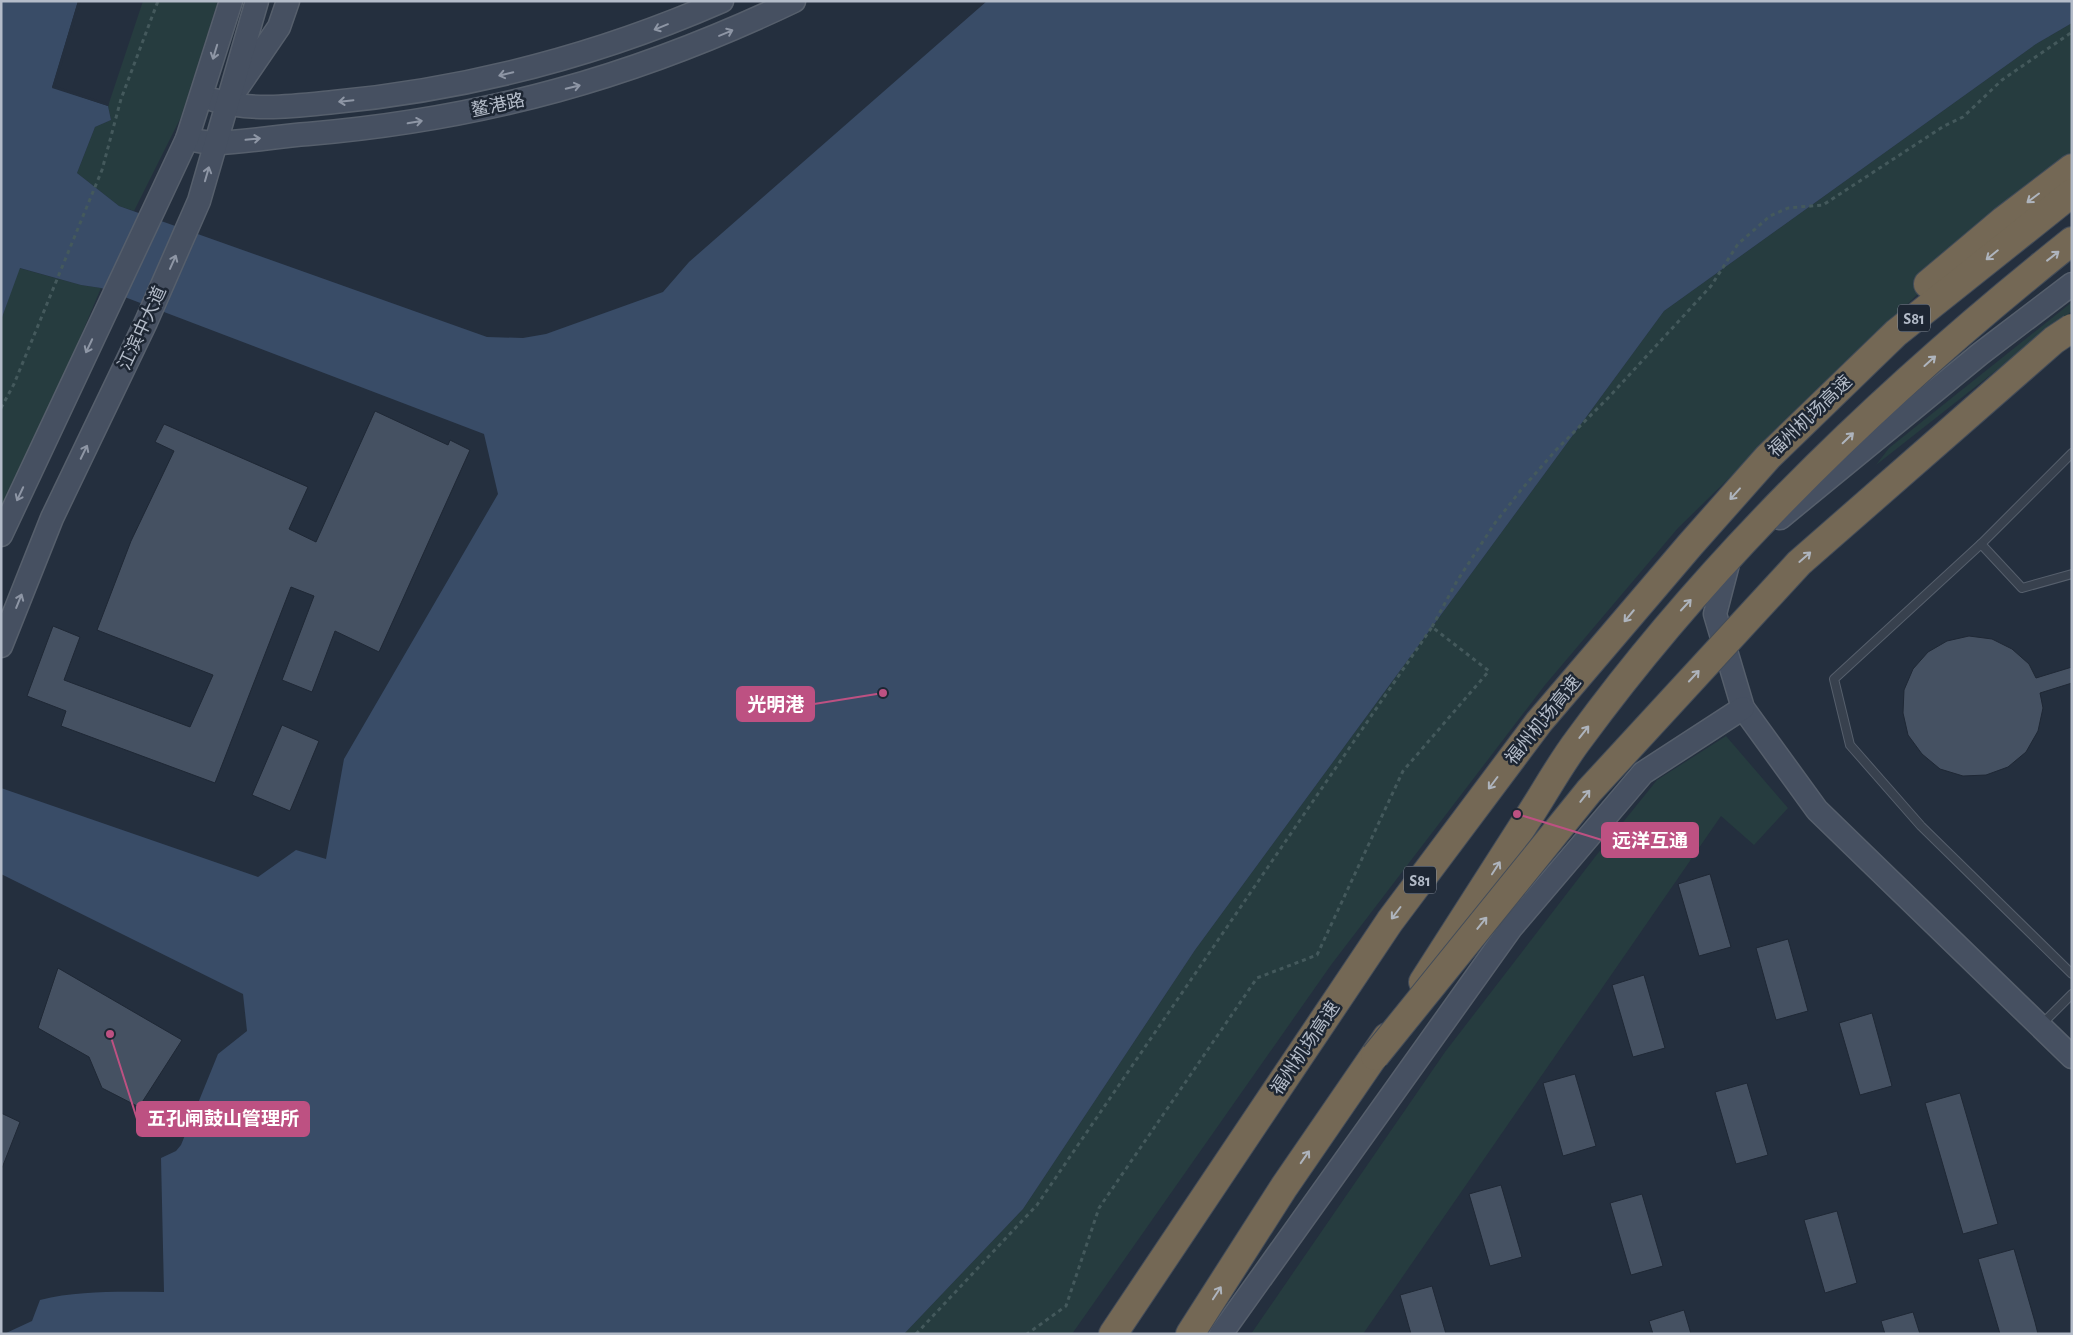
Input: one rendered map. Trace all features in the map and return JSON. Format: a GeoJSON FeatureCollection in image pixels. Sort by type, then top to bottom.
{"type":"FeatureCollection","features":[{"type":"Feature","properties":{"kind":"highway"},"geometry":{"type":"LineString","coordinates":[[1768,457],[1890,315],[2004,220],[2072,168]]}},
{"type":"Feature","properties":{"kind":"highway","name":"福州机场高速"},"geometry":{"type":"LineString","coordinates":[[1114,1334],[1402,905],[1539,722],[1768,457],[1896,333],[2072,193]]}},
{"type":"Feature","properties":{"kind":"highway","name":"S81"},"geometry":{"type":"LineString","coordinates":[[1190,1334],[1284,1187],[1375,1056],[1578,740],[1673,619],[1788,494],[1893,394],[1997,301],[2072,241]]}},
{"type":"Feature","properties":{"kind":"highway"},"geometry":{"type":"LineString","coordinates":[[1375,1056],[1589,791],[1798,563],[2054,340],[2072,328]]}},
{"type":"Feature","properties":{"kind":"main road"},"geometry":{"type":"LineString","coordinates":[[1,535],[109,302],[159,204],[187,140],[231,1]]}},
{"type":"Feature","properties":{"kind":"main road","name":"江滨中大道"},"geometry":{"type":"LineString","coordinates":[[1,646],[52,518],[146,322],[200,201],[226,104],[257,1]]}},
{"type":"Feature","properties":{"kind":"main road"},"geometry":{"type":"LineString","coordinates":[[187,140],[226,104],[279,27],[288,1]]}},
{"type":"Feature","properties":{"kind":"main road","name":"鳌港路"},"geometry":{"type":"LineString","coordinates":[[202,97],[226,104],[282,107],[352,100],[473,82],[597,49],[652,30],[722,1]]}},
{"type":"Feature","properties":{"kind":"main road","name":"鳌港路"},"geometry":{"type":"LineString","coordinates":[[187,140],[216,143],[412,122],[538,96],[640,66],[706,41],[794,1]]}},
{"type":"Feature","properties":{"kind":"main road"},"geometry":{"type":"LineString","coordinates":[[2072,284],[1980,354],[1730,560],[1715,614],[1743,708],[1817,810],[2072,1057]]}},
{"type":"Feature","properties":{"kind":"main road"},"geometry":{"type":"LineString","coordinates":[[1221,1334],[1511,928],[1643,773],[1743,708]]}},
{"type":"Feature","properties":{"kind":"lane"},"geometry":{"type":"LineString","coordinates":[[2072,453],[1981,544],[1834,679],[1850,745],[1921,826],[2072,974]]}},
{"type":"Feature","properties":{"kind":"lane"},"geometry":{"type":"LineString","coordinates":[[1981,544],[2022,588],[2072,574]]}},
{"type":"Feature","properties":{"kind":"lane"},"geometry":{"type":"LineString","coordinates":[[2041,1025],[2072,994]]}},
{"type":"Feature","properties":{"kind":"path"},"geometry":{"type":"LineString","coordinates":[[1,408],[102,170],[121,99],[158,1]]}},
{"type":"Feature","properties":{"kind":"path"},"geometry":{"type":"LineString","coordinates":[[916,1334],[1037,1204],[1432,627],[1457,581],[1495,523],[1556,450],[1609,398],[1711,286],[1738,244],[1770,216],[1788,208],[1823,205],[1944,126],[1964,117],[2002,80],[2072,32]]}},
{"type":"Feature","properties":{"kind":"path"},"geometry":{"type":"LineString","coordinates":[[1027,1334],[1066,1306],[1099,1208],[1257,978],[1317,955],[1403,771],[1489,672],[1432,627]]}},
{"type":"Feature","properties":{"kind":"green space"},"geometry":{"type":"Polygon","coordinates":[[[143,1],[218,1],[181,117],[134,211],[119,206],[77,173],[95,127],[111,120],[108,106],[143,1]]]}},
{"type":"Feature","properties":{"kind":"green space"},"geometry":{"type":"Polygon","coordinates":[[[2072,23],[2072,160],[2001,213],[1678,528],[1545,685],[1331,965],[1072,1334],[904,1334],[1023,1209],[1195,950],[1664,311],[2036,44],[2072,23]]]}},
{"type":"Feature","properties":{"kind":"green space"},"geometry":{"type":"Polygon","coordinates":[[[19,268],[81,285],[101,288],[1,526],[1,320],[19,268]]]}},
{"type":"Feature","properties":{"kind":"green space"},"geometry":{"type":"Polygon","coordinates":[[[2072,302],[2072,311],[1876,465],[1889,448],[2072,302]]]}},
{"type":"Feature","properties":{"kind":"green space"},"geometry":{"type":"Polygon","coordinates":[[[1726,736],[1788,808],[1754,845],[1721,816],[1363,1334],[1251,1334],[1445,1052],[1595,857],[1657,780],[1726,736]]]}},
{"type":"Feature","properties":{"kind":"water"},"geometry":{"type":"Polygon","coordinates":[[[1,1],[78,1],[52,87],[108,106],[111,120],[95,127],[77,173],[119,206],[487,337],[523,338],[546,334],[663,292],[689,262],[987,1],[2072,1],[2072,23],[2036,44],[1664,311],[1195,950],[1023,1209],[904,1334],[4,1334],[32,1321],[40,1300],[86,1293],[164,1292],[161,1158],[176,1151],[181,1145],[218,1054],[247,1031],[243,994],[1,874],[1,788],[258,877],[296,850],[326,859],[344,759],[498,494],[484,434],[101,288],[81,285],[20,268],[1,320],[1,1]]]}},
{"type":"Feature","properties":{"kind":"pier"},"geometry":{"type":"Polygon","coordinates":[[[78,1],[81,1],[55,86],[109,104],[108,106],[52,88],[78,1]]]}},
{"type":"Feature","properties":{"kind":"building"},"geometry":{"type":"Polygon","coordinates":[[[375,411],[448,445],[450,440],[470,450],[379,652],[335,631],[312,692],[282,680],[314,596],[291,587],[215,783],[61,726],[66,711],[27,696],[53,626],[80,637],[64,680],[190,727],[213,675],[97,630],[131,541],[174,451],[155,442],[164,424],[308,487],[289,529],[316,542],[375,411]]]}},
{"type":"Feature","properties":{"kind":"building"},"geometry":{"type":"Polygon","coordinates":[[[1969,636],[1992,639],[2012,649],[2029,664],[2036,678],[2072,667],[2072,683],[2040,693],[2043,708],[2038,731],[2026,752],[2008,767],[1986,775],[1963,776],[1940,769],[1922,754],[1908,735],[1903,713],[1904,690],[1913,669],[1928,652],[1947,641],[1969,636]]]}},
{"type":"Feature","properties":{"kind":"building"},"geometry":{"type":"Polygon","coordinates":[[[282,725],[319,741],[290,811],[252,795],[282,725]]]}},
{"type":"Feature","properties":{"kind":"building"},"geometry":{"type":"Polygon","coordinates":[[[1710,874],[1731,947],[1699,956],[1678,884],[1710,874]]]}},
{"type":"Feature","properties":{"kind":"building"},"geometry":{"type":"Polygon","coordinates":[[[1788,939],[1808,1011],[1776,1020],[1756,948],[1788,939]]]}},
{"type":"Feature","properties":{"kind":"building"},"geometry":{"type":"Polygon","coordinates":[[[58,968],[182,1040],[139,1107],[102,1088],[89,1057],[38,1028],[58,968]]]}},
{"type":"Feature","properties":{"kind":"building"},"geometry":{"type":"Polygon","coordinates":[[[1644,975],[1665,1048],[1633,1057],[1612,985],[1644,975]]]}},
{"type":"Feature","properties":{"kind":"building"},"geometry":{"type":"Polygon","coordinates":[[[1872,1013],[1892,1086],[1860,1095],[1839,1023],[1872,1013]]]}},
{"type":"Feature","properties":{"kind":"building"},"geometry":{"type":"Polygon","coordinates":[[[1575,1074],[1596,1146],[1563,1156],[1543,1083],[1575,1074]]]}},
{"type":"Feature","properties":{"kind":"building"},"geometry":{"type":"Polygon","coordinates":[[[1747,1083],[1768,1155],[1736,1164],[1715,1092],[1747,1083]]]}},
{"type":"Feature","properties":{"kind":"building"},"geometry":{"type":"Polygon","coordinates":[[[1960,1093],[1998,1224],[1963,1234],[1925,1103],[1960,1093]]]}},
{"type":"Feature","properties":{"kind":"building"},"geometry":{"type":"Polygon","coordinates":[[[1,1113],[20,1122],[2,1168],[1,1168],[1,1113]]]}},
{"type":"Feature","properties":{"kind":"building"},"geometry":{"type":"Polygon","coordinates":[[[1501,1185],[1522,1257],[1490,1266],[1469,1194],[1501,1185]]]}},
{"type":"Feature","properties":{"kind":"building"},"geometry":{"type":"Polygon","coordinates":[[[1642,1194],[1663,1266],[1631,1275],[1610,1203],[1642,1194]]]}},
{"type":"Feature","properties":{"kind":"building"},"geometry":{"type":"Polygon","coordinates":[[[1837,1211],[1857,1283],[1825,1293],[1804,1220],[1837,1211]]]}},
{"type":"Feature","properties":{"kind":"building"},"geometry":{"type":"Polygon","coordinates":[[[2014,1249],[2038,1334],[2000,1334],[1978,1259],[2014,1249]]]}},
{"type":"Feature","properties":{"kind":"building"},"geometry":{"type":"Polygon","coordinates":[[[1432,1286],[1446,1334],[1411,1334],[1400,1295],[1432,1286]]]}},
{"type":"Feature","properties":{"kind":"building"},"geometry":{"type":"Polygon","coordinates":[[[1684,1310],[1691,1334],[1653,1334],[1649,1321],[1684,1310]]]}},
{"type":"Feature","properties":{"kind":"building"},"geometry":{"type":"Polygon","coordinates":[[[1913,1312],[1920,1334],[1885,1334],[1881,1321],[1913,1312]]]}},
{"type":"Feature","properties":{"kind":"place","name":"光明港"},"geometry":{"type":"Point","coordinates":[883,693]}},
{"type":"Feature","properties":{"kind":"place","name":"远洋互通"},"geometry":{"type":"Point","coordinates":[1517,814]}},
{"type":"Feature","properties":{"kind":"place","name":"五孔闸鼓山管理所"},"geometry":{"type":"Point","coordinates":[110,1034]}}]}
